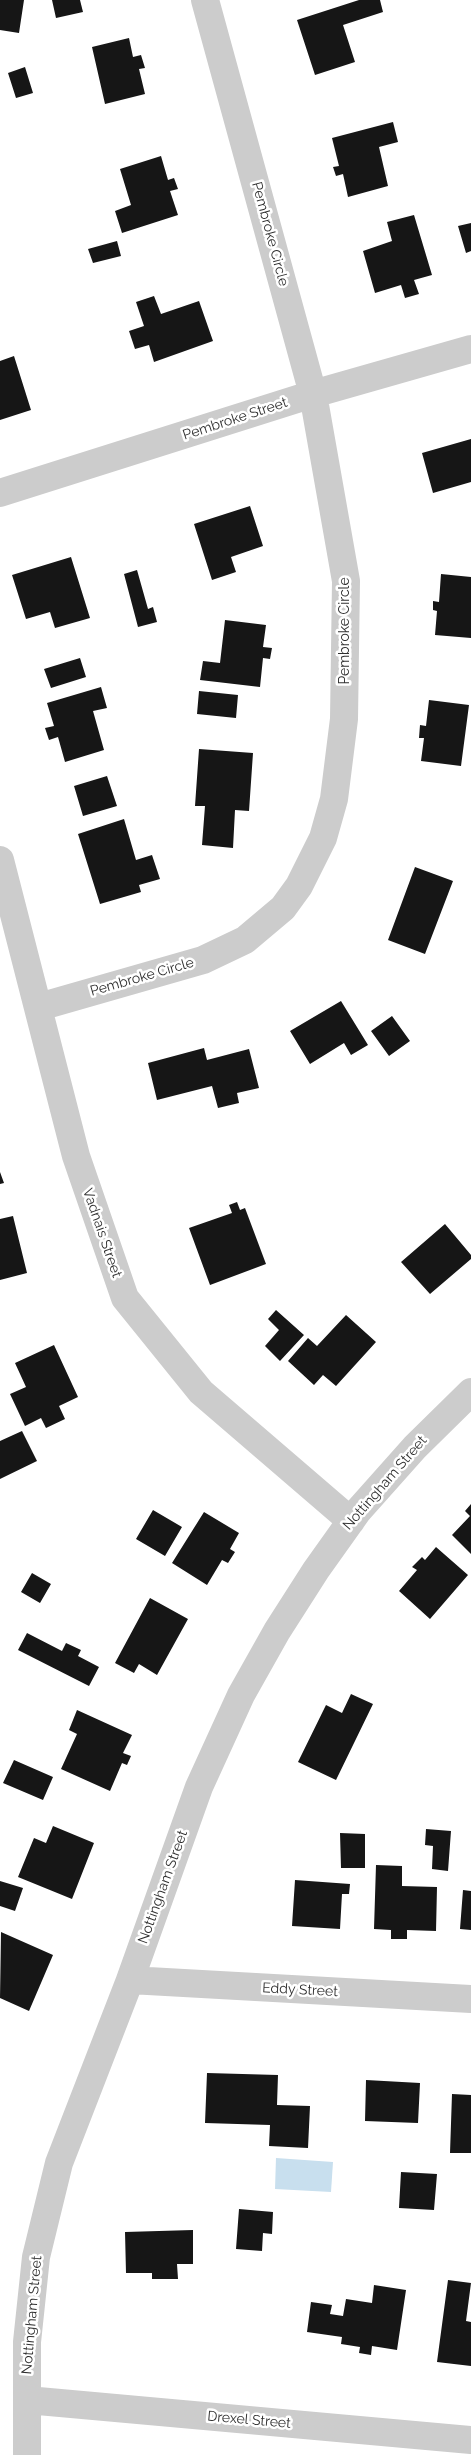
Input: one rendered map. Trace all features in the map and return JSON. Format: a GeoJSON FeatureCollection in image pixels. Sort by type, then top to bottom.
{"type":"FeatureCollection","features":[{"type":"Feature","properties":{"kind":"street","name":"Pembroke Circle"},"geometry":{"type":"LineString","coordinates":[[39,1007],[203,960],[245,940],[283,908],[300,886],[320,846],[334,799],[344,719],[346,581],[313,394],[205,0]]}},
{"type":"Feature","properties":{"kind":"street","name":"Pembroke Street"},"geometry":{"type":"LineString","coordinates":[[0,493],[313,394],[471,349]]}},
{"type":"Feature","properties":{"kind":"street","name":"Vadnais Street"},"geometry":{"type":"LineString","coordinates":[[0,860],[76,1156],[125,1298],[201,1392],[351,1521]]}},
{"type":"Feature","properties":{"kind":"street","name":"Nottingham Street"},"geometry":{"type":"LineString","coordinates":[[27,2455],[27,2342],[36,2256],[60,2163],[130,1980],[199,1788],[242,1694],[277,1631],[351,1521],[415,1447],[471,1392]]}},
{"type":"Feature","properties":{"kind":"street","name":"Eddy Street"},"geometry":{"type":"LineString","coordinates":[[130,1980],[471,1999]]}},
{"type":"Feature","properties":{"kind":"street","name":"Drexel Street"},"geometry":{"type":"LineString","coordinates":[[27,2400],[471,2440]]}},
{"type":"Feature","properties":{"kind":"water"},"geometry":{"type":"Polygon","coordinates":[[[276,2158],[333,2162],[331,2192],[275,2189],[276,2158]]]}},
{"type":"Feature","properties":{"kind":"building"},"geometry":{"type":"Polygon","coordinates":[[[0,0],[24,0],[19,33],[0,30],[0,0]]]}},
{"type":"Feature","properties":{"kind":"building"},"geometry":{"type":"Polygon","coordinates":[[[52,0],[80,0],[83,12],[56,18],[52,0]]]}},
{"type":"Feature","properties":{"kind":"building"},"geometry":{"type":"Polygon","coordinates":[[[359,0],[380,0],[383,12],[343,25],[355,62],[315,75],[297,20],[359,0]]]}},
{"type":"Feature","properties":{"kind":"building"},"geometry":{"type":"Polygon","coordinates":[[[129,38],[133,57],[141,55],[145,68],[139,69],[145,94],[105,104],[92,47],[129,38]]]}},
{"type":"Feature","properties":{"kind":"building"},"geometry":{"type":"Polygon","coordinates":[[[25,67],[33,93],[16,98],[8,73],[25,67]]]}},
{"type":"Feature","properties":{"kind":"building"},"geometry":{"type":"Polygon","coordinates":[[[393,122],[398,142],[379,147],[388,186],[348,197],[343,174],[336,176],[333,167],[339,166],[332,138],[393,122]]]}},
{"type":"Feature","properties":{"kind":"building"},"geometry":{"type":"Polygon","coordinates":[[[161,156],[168,180],[174,178],[178,189],[170,191],[178,215],[122,233],[115,211],[131,205],[120,169],[161,156]]]}},
{"type":"Feature","properties":{"kind":"building"},"geometry":{"type":"Polygon","coordinates":[[[414,215],[432,275],[414,280],[419,294],[405,298],[401,285],[375,293],[363,251],[392,241],[387,222],[414,215]]]}},
{"type":"Feature","properties":{"kind":"building"},"geometry":{"type":"Polygon","coordinates":[[[471,223],[471,251],[466,253],[458,226],[471,223]]]}},
{"type":"Feature","properties":{"kind":"building"},"geometry":{"type":"Polygon","coordinates":[[[117,241],[121,256],[93,263],[88,249],[117,241]]]}},
{"type":"Feature","properties":{"kind":"building"},"geometry":{"type":"Polygon","coordinates":[[[154,296],[161,314],[199,301],[213,341],[154,362],[149,345],[135,349],[129,331],[144,326],[136,302],[154,296]]]}},
{"type":"Feature","properties":{"kind":"building"},"geometry":{"type":"Polygon","coordinates":[[[14,356],[31,410],[0,420],[0,361],[14,356]]]}},
{"type":"Feature","properties":{"kind":"building"},"geometry":{"type":"Polygon","coordinates":[[[471,439],[471,482],[433,493],[422,453],[471,439]]]}},
{"type":"Feature","properties":{"kind":"building"},"geometry":{"type":"Polygon","coordinates":[[[250,506],[263,546],[231,557],[236,572],[212,580],[194,524],[250,506]]]}},
{"type":"Feature","properties":{"kind":"building"},"geometry":{"type":"Polygon","coordinates":[[[71,557],[90,618],[55,628],[50,612],[26,619],[12,575],[71,557]]]}},
{"type":"Feature","properties":{"kind":"building"},"geometry":{"type":"Polygon","coordinates":[[[137,570],[148,609],[153,607],[157,622],[138,627],[124,574],[137,570]]]}},
{"type":"Feature","properties":{"kind":"building"},"geometry":{"type":"Polygon","coordinates":[[[441,574],[471,577],[471,638],[435,635],[437,611],[433,610],[433,601],[439,602],[441,574]]]}},
{"type":"Feature","properties":{"kind":"building"},"geometry":{"type":"Polygon","coordinates":[[[225,620],[266,625],[263,647],[272,648],[270,659],[263,658],[260,687],[200,680],[203,661],[220,663],[225,620]]]}},
{"type":"Feature","properties":{"kind":"building"},"geometry":{"type":"Polygon","coordinates":[[[80,658],[86,677],[51,688],[44,669],[80,658]]]}},
{"type":"Feature","properties":{"kind":"building"},"geometry":{"type":"Polygon","coordinates":[[[101,687],[107,708],[93,711],[104,750],[65,762],[58,737],[49,740],[45,728],[54,726],[47,703],[101,687]]]}},
{"type":"Feature","properties":{"kind":"building"},"geometry":{"type":"Polygon","coordinates":[[[199,691],[238,695],[236,718],[197,714],[199,691]]]}},
{"type":"Feature","properties":{"kind":"building"},"geometry":{"type":"Polygon","coordinates":[[[429,700],[469,705],[461,766],[421,761],[424,738],[419,738],[420,725],[426,726],[429,700]]]}},
{"type":"Feature","properties":{"kind":"building"},"geometry":{"type":"Polygon","coordinates":[[[199,749],[253,753],[249,811],[235,810],[233,848],[202,845],[205,806],[195,806],[199,749]]]}},
{"type":"Feature","properties":{"kind":"building"},"geometry":{"type":"Polygon","coordinates":[[[107,776],[117,806],[83,816],[74,786],[107,776]]]}},
{"type":"Feature","properties":{"kind":"building"},"geometry":{"type":"Polygon","coordinates":[[[124,819],[136,860],[152,855],[160,879],[139,885],[141,892],[100,904],[78,834],[124,819]]]}},
{"type":"Feature","properties":{"kind":"building"},"geometry":{"type":"Polygon","coordinates":[[[415,867],[453,881],[425,954],[388,940],[415,867]]]}},
{"type":"Feature","properties":{"kind":"building"},"geometry":{"type":"Polygon","coordinates":[[[341,1001],[368,1045],[351,1055],[344,1043],[310,1064],[290,1031],[341,1001]]]}},
{"type":"Feature","properties":{"kind":"building"},"geometry":{"type":"Polygon","coordinates":[[[392,1016],[410,1041],[389,1056],[371,1031],[392,1016]]]}},
{"type":"Feature","properties":{"kind":"building"},"geometry":{"type":"Polygon","coordinates":[[[204,1048],[207,1060],[249,1049],[259,1088],[237,1093],[239,1103],[218,1108],[212,1086],[157,1100],[148,1063],[204,1048]]]}},
{"type":"Feature","properties":{"kind":"building"},"geometry":{"type":"Polygon","coordinates":[[[0,1172],[4,1183],[0,1184],[0,1172]]]}},
{"type":"Feature","properties":{"kind":"building"},"geometry":{"type":"Polygon","coordinates":[[[237,1202],[240,1210],[245,1208],[266,1264],[210,1285],[189,1228],[232,1213],[229,1205],[237,1202]]]}},
{"type":"Feature","properties":{"kind":"building"},"geometry":{"type":"Polygon","coordinates":[[[13,1216],[27,1273],[0,1280],[0,1219],[13,1216]]]}},
{"type":"Feature","properties":{"kind":"building"},"geometry":{"type":"Polygon","coordinates":[[[445,1224],[471,1255],[471,1259],[430,1294],[401,1262],[445,1224]]]}},
{"type":"Feature","properties":{"kind":"building"},"geometry":{"type":"Polygon","coordinates":[[[276,1310],[304,1335],[280,1361],[265,1346],[279,1330],[268,1319],[276,1310]]]}},
{"type":"Feature","properties":{"kind":"building"},"geometry":{"type":"Polygon","coordinates":[[[346,1315],[376,1342],[336,1386],[323,1375],[314,1385],[288,1361],[308,1338],[317,1346],[346,1315]]]}},
{"type":"Feature","properties":{"kind":"building"},"geometry":{"type":"Polygon","coordinates":[[[54,1345],[78,1397],[59,1406],[65,1419],[46,1428],[41,1418],[25,1426],[10,1394],[26,1387],[15,1363],[54,1345]]]}},
{"type":"Feature","properties":{"kind":"building"},"geometry":{"type":"Polygon","coordinates":[[[22,1431],[37,1461],[0,1479],[0,1441],[22,1431]]]}},
{"type":"Feature","properties":{"kind":"building"},"geometry":{"type":"Polygon","coordinates":[[[471,1504],[471,1554],[452,1535],[470,1516],[465,1511],[471,1504]]]}},
{"type":"Feature","properties":{"kind":"building"},"geometry":{"type":"Polygon","coordinates":[[[153,1510],[182,1527],[165,1556],[136,1539],[153,1510]]]}},
{"type":"Feature","properties":{"kind":"building"},"geometry":{"type":"Polygon","coordinates":[[[204,1512],[239,1533],[230,1549],[235,1552],[228,1563],[222,1560],[207,1585],[172,1563],[204,1512]]]}},
{"type":"Feature","properties":{"kind":"building"},"geometry":{"type":"Polygon","coordinates":[[[436,1547],[468,1575],[430,1619],[399,1591],[417,1570],[412,1567],[422,1557],[425,1560],[436,1547]]]}},
{"type":"Feature","properties":{"kind":"building"},"geometry":{"type":"Polygon","coordinates":[[[32,1573],[51,1584],[40,1603],[21,1592],[32,1573]]]}},
{"type":"Feature","properties":{"kind":"building"},"geometry":{"type":"Polygon","coordinates":[[[150,1598],[188,1619],[157,1675],[139,1664],[134,1673],[115,1663],[150,1598]]]}},
{"type":"Feature","properties":{"kind":"building"},"geometry":{"type":"Polygon","coordinates":[[[27,1633],[62,1651],[66,1643],[81,1650],[78,1656],[99,1667],[89,1686],[18,1650],[27,1633]]]}},
{"type":"Feature","properties":{"kind":"building"},"geometry":{"type":"Polygon","coordinates":[[[351,1694],[373,1704],[336,1780],[298,1762],[326,1705],[342,1713],[351,1694]]]}},
{"type":"Feature","properties":{"kind":"building"},"geometry":{"type":"Polygon","coordinates":[[[77,1710],[132,1735],[123,1753],[131,1756],[127,1765],[122,1763],[110,1791],[61,1769],[77,1734],[69,1730],[77,1710]]]}},
{"type":"Feature","properties":{"kind":"building"},"geometry":{"type":"Polygon","coordinates":[[[14,1760],[53,1777],[43,1800],[3,1783],[14,1760]]]}},
{"type":"Feature","properties":{"kind":"building"},"geometry":{"type":"Polygon","coordinates":[[[53,1826],[94,1843],[72,1899],[18,1877],[34,1838],[46,1843],[53,1826]]]}},
{"type":"Feature","properties":{"kind":"building"},"geometry":{"type":"Polygon","coordinates":[[[426,1829],[451,1831],[448,1871],[432,1869],[433,1846],[425,1845],[426,1829]]]}},
{"type":"Feature","properties":{"kind":"building"},"geometry":{"type":"Polygon","coordinates":[[[340,1833],[365,1834],[365,1868],[341,1868],[340,1833]]]}},
{"type":"Feature","properties":{"kind":"building"},"geometry":{"type":"Polygon","coordinates":[[[376,1865],[402,1866],[402,1886],[437,1887],[436,1931],[407,1930],[407,1939],[391,1939],[391,1930],[374,1929],[376,1865]]]}},
{"type":"Feature","properties":{"kind":"building"},"geometry":{"type":"Polygon","coordinates":[[[295,1880],[350,1884],[349,1894],[342,1894],[340,1929],[292,1926],[295,1880]]]}},
{"type":"Feature","properties":{"kind":"building"},"geometry":{"type":"Polygon","coordinates":[[[0,1881],[23,1888],[15,1911],[0,1906],[0,1881]]]}},
{"type":"Feature","properties":{"kind":"building"},"geometry":{"type":"Polygon","coordinates":[[[463,1890],[471,1891],[471,1930],[460,1929],[463,1890]]]}},
{"type":"Feature","properties":{"kind":"building"},"geometry":{"type":"Polygon","coordinates":[[[1,1932],[53,1955],[29,2011],[0,1998],[1,1932]]]}},
{"type":"Feature","properties":{"kind":"building"},"geometry":{"type":"Polygon","coordinates":[[[207,2073],[278,2075],[277,2105],[310,2106],[308,2148],[269,2146],[270,2125],[205,2123],[207,2073]]]}},
{"type":"Feature","properties":{"kind":"building"},"geometry":{"type":"Polygon","coordinates":[[[366,2080],[420,2083],[418,2123],[365,2121],[366,2080]]]}},
{"type":"Feature","properties":{"kind":"building"},"geometry":{"type":"Polygon","coordinates":[[[452,2094],[471,2095],[471,2153],[450,2153],[452,2094]]]}},
{"type":"Feature","properties":{"kind":"building"},"geometry":{"type":"Polygon","coordinates":[[[401,2172],[437,2174],[434,2210],[399,2208],[401,2172]]]}},
{"type":"Feature","properties":{"kind":"building"},"geometry":{"type":"Polygon","coordinates":[[[239,2209],[273,2212],[272,2234],[263,2233],[262,2251],[236,2249],[239,2209]]]}},
{"type":"Feature","properties":{"kind":"building"},"geometry":{"type":"Polygon","coordinates":[[[193,2230],[193,2264],[177,2264],[178,2279],[152,2279],[152,2273],[126,2273],[125,2232],[193,2230]]]}},
{"type":"Feature","properties":{"kind":"building"},"geometry":{"type":"Polygon","coordinates":[[[448,2280],[471,2283],[466,2321],[471,2322],[471,2366],[437,2362],[448,2280]]]}},
{"type":"Feature","properties":{"kind":"building"},"geometry":{"type":"Polygon","coordinates":[[[374,2285],[406,2290],[397,2350],[372,2346],[371,2355],[359,2353],[360,2347],[341,2344],[342,2337],[307,2332],[311,2302],[332,2305],[330,2314],[343,2316],[346,2299],[372,2303],[374,2285]]]}}]}
